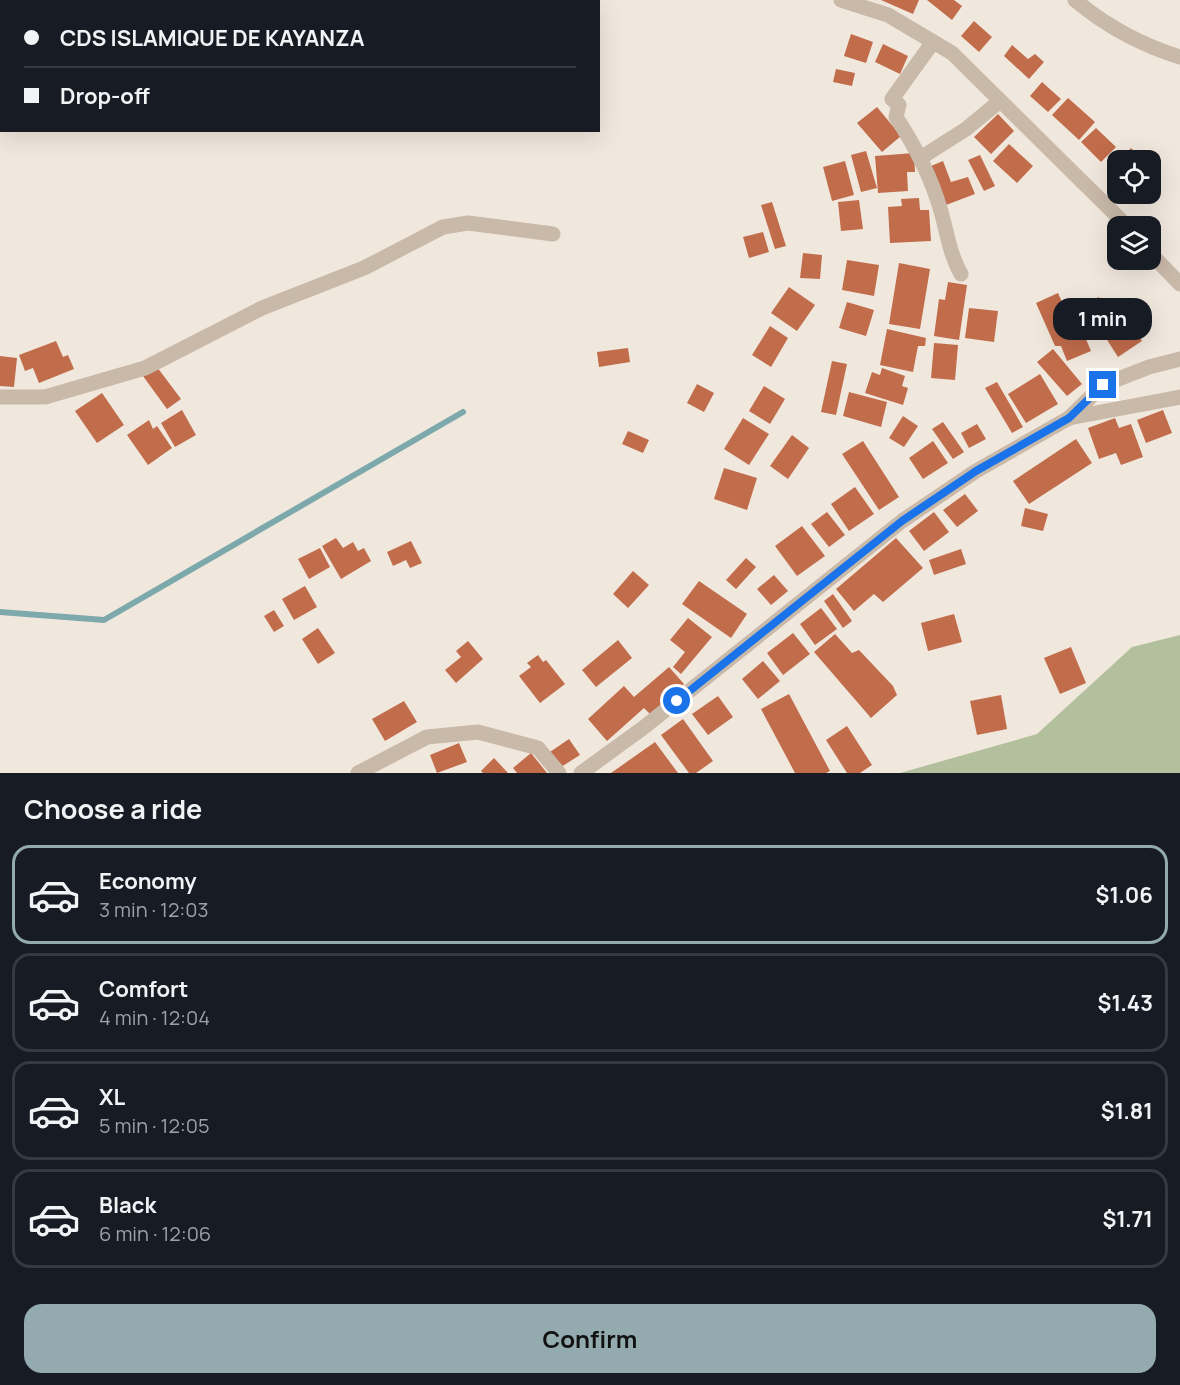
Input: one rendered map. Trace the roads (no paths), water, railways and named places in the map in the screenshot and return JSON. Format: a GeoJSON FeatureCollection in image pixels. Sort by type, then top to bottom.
{"type":"FeatureCollection","features":[{"type":"Feature","properties":{"kind":"street"},"geometry":{"type":"LineString","coordinates":[[841,0],[888,15],[952,53],[1117,216]]}},
{"type":"Feature","properties":{"kind":"street"},"geometry":{"type":"LineString","coordinates":[[1075,0],[1096,18],[1152,48],[1180,57]]}},
{"type":"Feature","properties":{"kind":"street"},"geometry":{"type":"LineString","coordinates":[[933,42],[892,99],[899,105],[896,117],[922,157],[939,206],[950,254],[961,274]]}},
{"type":"Feature","properties":{"kind":"street"},"geometry":{"type":"LineString","coordinates":[[922,157],[966,129],[1000,101]]}},
{"type":"Feature","properties":{"kind":"street"},"geometry":{"type":"LineString","coordinates":[[0,397],[45,396],[145,368],[262,308],[364,268],[443,227],[468,224],[553,234]]}},
{"type":"Feature","properties":{"kind":"street"},"geometry":{"type":"LineString","coordinates":[[1161,264],[1180,284]]}},
{"type":"Feature","properties":{"kind":"street"},"geometry":{"type":"LineString","coordinates":[[581,773],[643,728],[902,521],[976,471],[1069,418],[1103,385],[1149,367],[1180,359]]}},
{"type":"Feature","properties":{"kind":"street"},"geometry":{"type":"LineString","coordinates":[[1069,418],[1180,397]]}},
{"type":"Feature","properties":{"kind":"street"},"geometry":{"type":"LineString","coordinates":[[358,773],[427,737],[478,732],[538,748],[559,773]]}},
{"type":"Feature","properties":{"kind":"waterway"},"geometry":{"type":"LineString","coordinates":[[0,612],[104,620],[463,412]]}}]}
